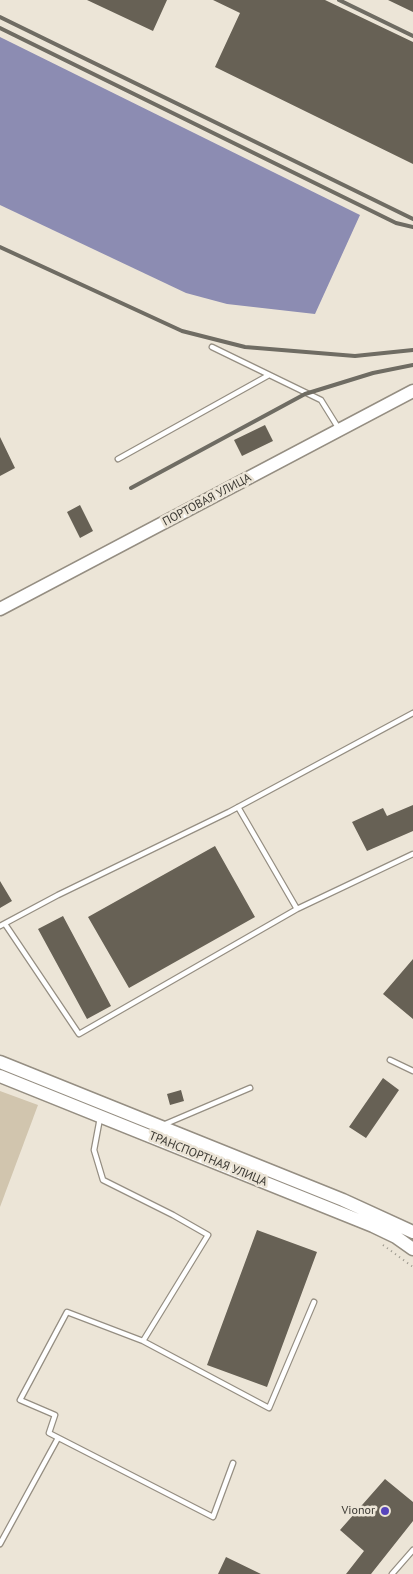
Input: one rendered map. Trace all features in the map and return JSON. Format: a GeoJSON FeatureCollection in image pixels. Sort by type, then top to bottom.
{"type":"FeatureCollection","features":[{"type":"Feature","properties":{"kind":"main road","name":"ПОРТОВАЯ УЛИЦА"},"geometry":{"type":"LineString","coordinates":[[0,609],[413,391]]}},
{"type":"Feature","properties":{"kind":"main road","name":"ТРАНСПОРТНАЯ УЛИЦА"},"geometry":{"type":"LineString","coordinates":[[0,1062],[374,1226],[396,1236],[413,1248]]}},
{"type":"Feature","properties":{"kind":"main road","name":"ТРАНСПОРТНАЯ УЛИЦА"},"geometry":{"type":"LineString","coordinates":[[0,1076],[101,1116],[157,1132],[343,1200],[413,1232]]}},
{"type":"Feature","properties":{"kind":"lane"},"geometry":{"type":"LineString","coordinates":[[212,347],[321,400],[340,430]]}},
{"type":"Feature","properties":{"kind":"lane"},"geometry":{"type":"LineString","coordinates":[[118,459],[269,375]]}},
{"type":"Feature","properties":{"kind":"lane"},"geometry":{"type":"LineString","coordinates":[[413,713],[238,807],[2,925],[79,1034],[297,909],[413,854]]}},
{"type":"Feature","properties":{"kind":"lane"},"geometry":{"type":"LineString","coordinates":[[238,807],[297,909]]}},
{"type":"Feature","properties":{"kind":"lane"},"geometry":{"type":"LineString","coordinates":[[390,1060],[413,1071]]}},
{"type":"Feature","properties":{"kind":"lane"},"geometry":{"type":"LineString","coordinates":[[157,1132],[250,1088]]}},
{"type":"Feature","properties":{"kind":"lane"},"geometry":{"type":"LineString","coordinates":[[101,1116],[94,1150],[103,1180],[208,1235],[143,1342]]}},
{"type":"Feature","properties":{"kind":"lane"},"geometry":{"type":"LineString","coordinates":[[233,1463],[212,1517],[49,1433],[55,1415],[20,1400],[67,1312],[143,1342],[269,1408],[314,1302]]}},
{"type":"Feature","properties":{"kind":"lane"},"geometry":{"type":"LineString","coordinates":[[0,1544],[58,1438]]}},
{"type":"Feature","properties":{"kind":"lane"},"geometry":{"type":"LineString","coordinates":[[392,1574],[413,1550]]}},
{"type":"Feature","properties":{"kind":"shaded area"},"geometry":{"type":"Polygon","coordinates":[[[0,1091],[38,1105],[0,1207],[0,1091]]]}},
{"type":"Feature","properties":{"kind":"water"},"geometry":{"type":"Polygon","coordinates":[[[0,37],[360,215],[315,314],[227,304],[186,293],[0,205],[0,37]]]}},
{"type":"Feature","properties":{"kind":"building"},"geometry":{"type":"Polygon","coordinates":[[[87,0],[167,0],[153,31],[87,0]]]}},
{"type":"Feature","properties":{"kind":"building"},"geometry":{"type":"Polygon","coordinates":[[[213,0],[325,0],[413,42],[413,164],[215,67],[240,13],[213,0]]]}},
{"type":"Feature","properties":{"kind":"building"},"geometry":{"type":"Polygon","coordinates":[[[388,0],[413,0],[413,12],[388,0]]]}},
{"type":"Feature","properties":{"kind":"building"},"geometry":{"type":"Polygon","coordinates":[[[265,425],[273,441],[242,456],[234,440],[265,425]]]}},
{"type":"Feature","properties":{"kind":"building"},"geometry":{"type":"Polygon","coordinates":[[[0,437],[15,468],[0,476],[0,437]]]}},
{"type":"Feature","properties":{"kind":"building"},"geometry":{"type":"Polygon","coordinates":[[[80,505],[93,531],[80,538],[67,512],[80,505]]]}},
{"type":"Feature","properties":{"kind":"building"},"geometry":{"type":"Polygon","coordinates":[[[413,805],[413,831],[367,851],[352,822],[383,808],[387,816],[413,805]]]}},
{"type":"Feature","properties":{"kind":"building"},"geometry":{"type":"Polygon","coordinates":[[[215,846],[255,917],[129,988],[88,917],[215,846]]]}},
{"type":"Feature","properties":{"kind":"building"},"geometry":{"type":"Polygon","coordinates":[[[0,881],[12,901],[0,908],[0,881]]]}},
{"type":"Feature","properties":{"kind":"building"},"geometry":{"type":"Polygon","coordinates":[[[63,916],[111,1006],[87,1019],[38,929],[63,916]]]}},
{"type":"Feature","properties":{"kind":"building"},"geometry":{"type":"Polygon","coordinates":[[[413,959],[413,1019],[383,994],[413,959]]]}},
{"type":"Feature","properties":{"kind":"building"},"geometry":{"type":"Polygon","coordinates":[[[383,1078],[399,1090],[366,1138],[349,1127],[383,1078]]]}},
{"type":"Feature","properties":{"kind":"building"},"geometry":{"type":"Polygon","coordinates":[[[181,1090],[184,1101],[170,1105],[167,1094],[181,1090]]]}},
{"type":"Feature","properties":{"kind":"building"},"geometry":{"type":"Polygon","coordinates":[[[257,1230],[317,1252],[267,1387],[207,1365],[257,1230]]]}},
{"type":"Feature","properties":{"kind":"building","name":"Vionor"},"geometry":{"type":"Polygon","coordinates":[[[385,1479],[413,1502],[413,1521],[371,1574],[346,1574],[364,1551],[340,1530],[385,1479]]]}},
{"type":"Feature","properties":{"kind":"building"},"geometry":{"type":"Polygon","coordinates":[[[226,1557],[261,1574],[218,1574],[226,1557]]]}},
{"type":"Feature","properties":{"kind":"railway"},"geometry":{"type":"LineString","coordinates":[[339,0],[413,36]]}},
{"type":"Feature","properties":{"kind":"railway"},"geometry":{"type":"LineString","coordinates":[[0,17],[413,219]]}},
{"type":"Feature","properties":{"kind":"railway"},"geometry":{"type":"LineString","coordinates":[[0,28],[396,223],[413,227]]}},
{"type":"Feature","properties":{"kind":"railway"},"geometry":{"type":"LineString","coordinates":[[0,247],[182,331],[245,347],[355,356],[413,350]]}},
{"type":"Feature","properties":{"kind":"railway"},"geometry":{"type":"LineString","coordinates":[[131,488],[305,394],[373,373],[413,365]]}},
{"type":"Feature","properties":{"kind":"place","name":"Vionor"},"geometry":{"type":"Point","coordinates":[385,1511]}}]}
